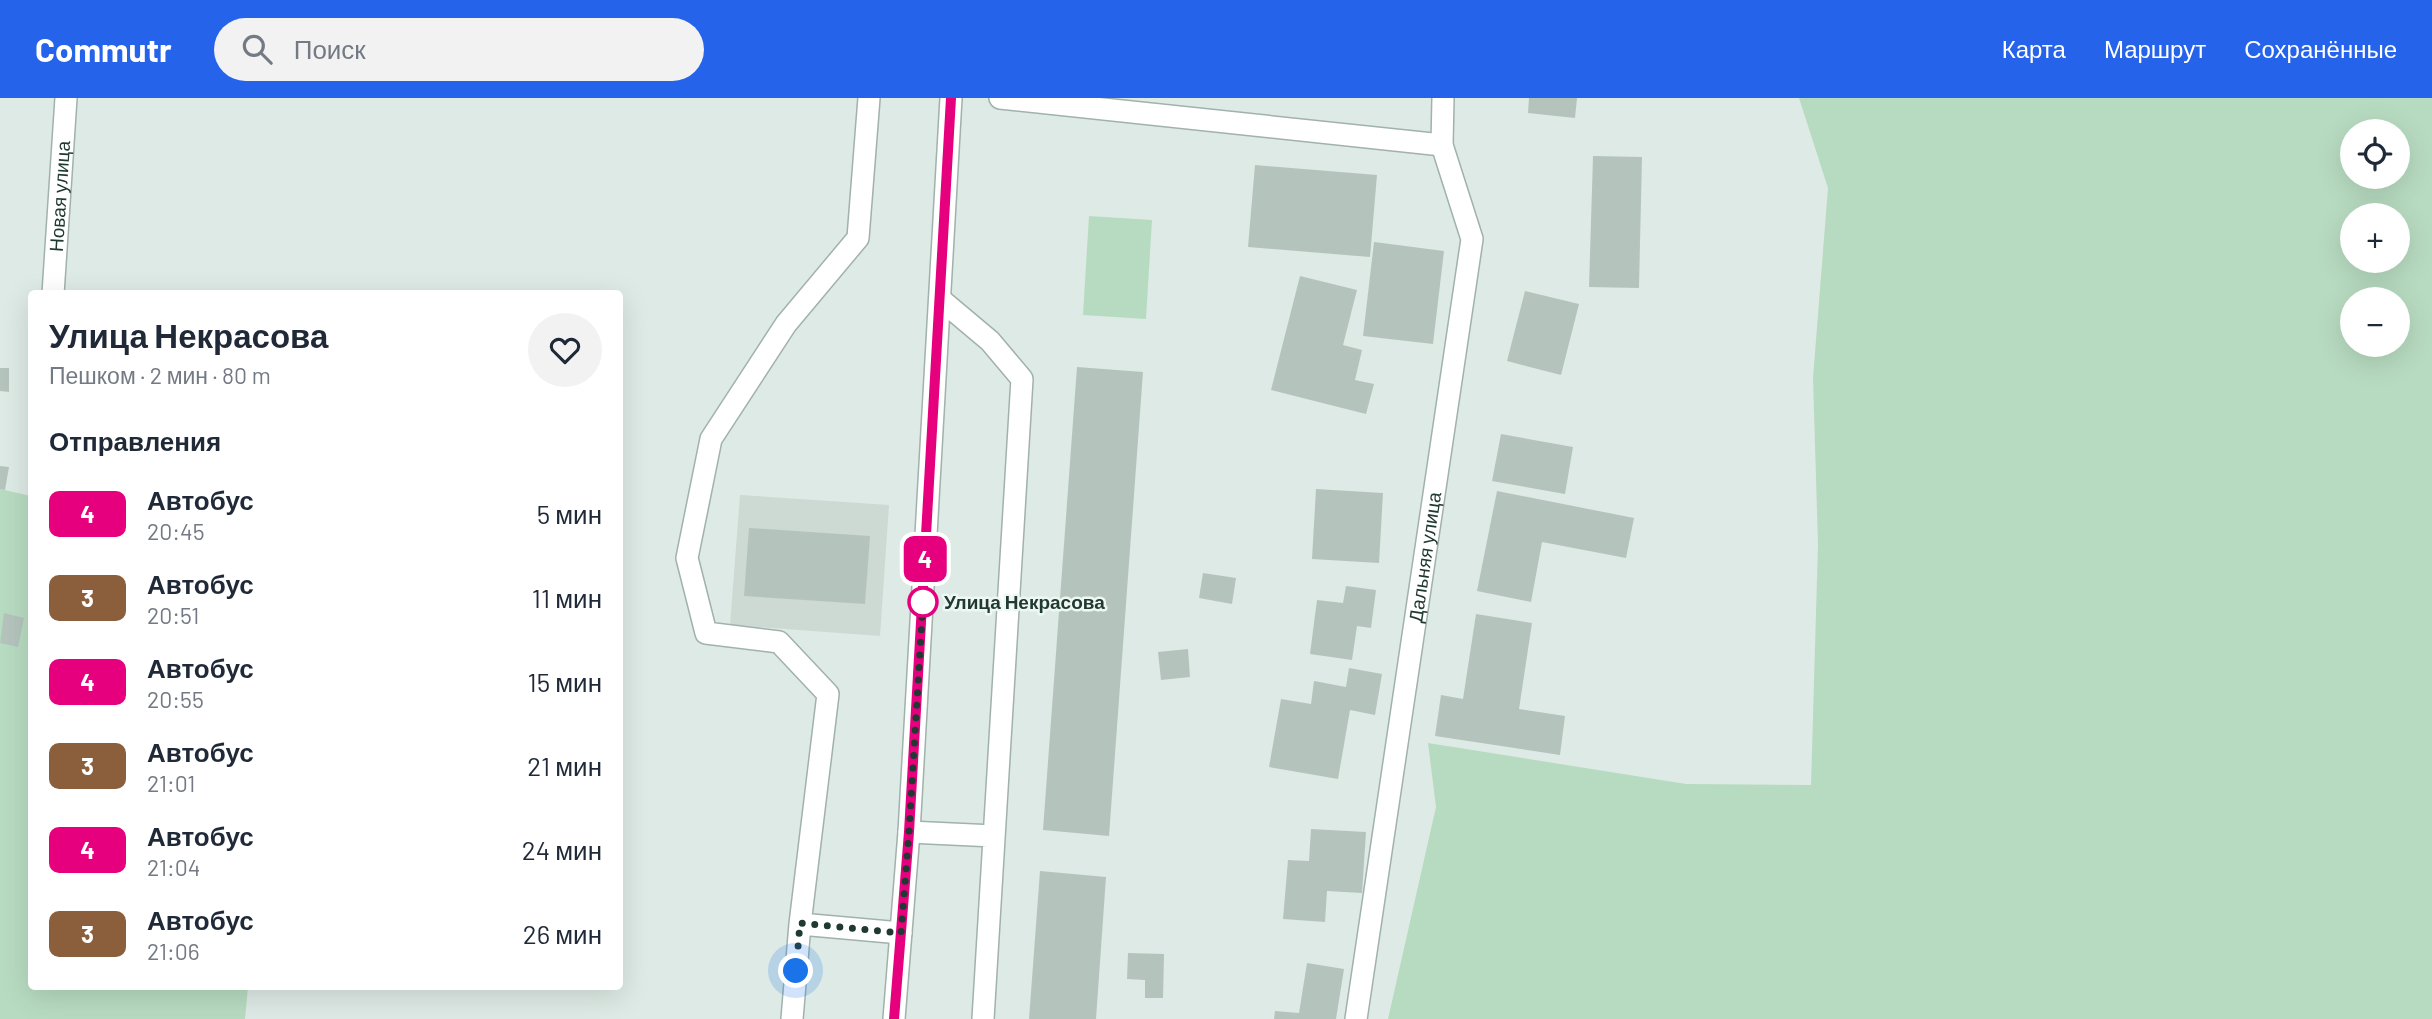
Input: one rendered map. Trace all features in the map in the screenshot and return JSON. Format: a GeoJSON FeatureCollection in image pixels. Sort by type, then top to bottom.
{"type":"FeatureCollection","features":[{"type":"Feature","properties":{"kind":"street","name":"Новая улица"},"geometry":{"type":"LineString","coordinates":[[53,290],[66,98]]}},
{"type":"Feature","properties":{"kind":"street"},"geometry":{"type":"LineString","coordinates":[[792,1019],[800,923],[828,694],[779,642],[706,633],[687,558],[711,439],[786,324],[858,238],[869,98]]}},
{"type":"Feature","properties":{"kind":"street"},"geometry":{"type":"LineString","coordinates":[[894,1019],[909,832],[951,98]]}},
{"type":"Feature","properties":{"kind":"street"},"geometry":{"type":"LineString","coordinates":[[1000,98],[1442,145]]}},
{"type":"Feature","properties":{"kind":"street","name":"Дальняя улица"},"geometry":{"type":"LineString","coordinates":[[1356,1019],[1472,239],[1442,145],[1443,98]]}},
{"type":"Feature","properties":{"kind":"street"},"geometry":{"type":"LineString","coordinates":[[940,299],[990,341],[1022,379],[983,1019]]}},
{"type":"Feature","properties":{"kind":"street"},"geometry":{"type":"LineString","coordinates":[[909,832],[994,836]]}},
{"type":"Feature","properties":{"kind":"street"},"geometry":{"type":"LineString","coordinates":[[800,923],[901,933]]}},
{"type":"Feature","properties":{"kind":"shaded area"},"geometry":{"type":"Polygon","coordinates":[[[740,495],[889,505],[880,636],[730,625],[740,495]]]}},
{"type":"Feature","properties":{"kind":"green space"},"geometry":{"type":"Polygon","coordinates":[[[1799,98],[2432,98],[2432,1019],[1388,1019],[1436,807],[1428,743],[1686,784],[1811,785],[1818,544],[1813,378],[1828,188],[1799,98]]]}},
{"type":"Feature","properties":{"kind":"green space"},"geometry":{"type":"Polygon","coordinates":[[[1089,216],[1152,220],[1146,319],[1083,315],[1089,216]]]}},
{"type":"Feature","properties":{"kind":"green space"},"geometry":{"type":"Polygon","coordinates":[[[0,489],[28,495],[28,990],[248,990],[245,1019],[0,1019],[0,489]]]}},
{"type":"Feature","properties":{"kind":"building"},"geometry":{"type":"Polygon","coordinates":[[[1529,98],[1577,98],[1575,118],[1528,113],[1529,98]]]}},
{"type":"Feature","properties":{"kind":"building"},"geometry":{"type":"Polygon","coordinates":[[[1593,156],[1642,157],[1639,288],[1589,287],[1593,156]]]}},
{"type":"Feature","properties":{"kind":"building"},"geometry":{"type":"Polygon","coordinates":[[[1255,165],[1377,175],[1370,257],[1248,247],[1255,165]]]}},
{"type":"Feature","properties":{"kind":"building"},"geometry":{"type":"Polygon","coordinates":[[[1374,242],[1444,251],[1433,344],[1363,336],[1374,242]]]}},
{"type":"Feature","properties":{"kind":"building"},"geometry":{"type":"Polygon","coordinates":[[[1300,276],[1357,290],[1343,345],[1362,350],[1355,380],[1374,384],[1366,414],[1271,390],[1300,276]]]}},
{"type":"Feature","properties":{"kind":"building"},"geometry":{"type":"Polygon","coordinates":[[[1525,291],[1579,304],[1561,375],[1507,361],[1525,291]]]}},
{"type":"Feature","properties":{"kind":"building"},"geometry":{"type":"Polygon","coordinates":[[[1077,367],[1143,372],[1109,836],[1043,830],[1077,367]]]}},
{"type":"Feature","properties":{"kind":"building"},"geometry":{"type":"Polygon","coordinates":[[[0,368],[9,368],[9,392],[0,391],[0,368]]]}},
{"type":"Feature","properties":{"kind":"building"},"geometry":{"type":"Polygon","coordinates":[[[1501,434],[1573,447],[1565,494],[1492,481],[1501,434]]]}},
{"type":"Feature","properties":{"kind":"building"},"geometry":{"type":"Polygon","coordinates":[[[0,466],[9,467],[5,490],[0,489],[0,466]]]}},
{"type":"Feature","properties":{"kind":"building"},"geometry":{"type":"Polygon","coordinates":[[[1316,489],[1383,493],[1379,563],[1312,559],[1316,489]]]}},
{"type":"Feature","properties":{"kind":"building"},"geometry":{"type":"Polygon","coordinates":[[[1497,491],[1634,518],[1626,558],[1542,542],[1531,602],[1477,591],[1497,491]]]}},
{"type":"Feature","properties":{"kind":"building"},"geometry":{"type":"Polygon","coordinates":[[[749,528],[870,536],[865,604],[744,596],[749,528]]]}},
{"type":"Feature","properties":{"kind":"building"},"geometry":{"type":"Polygon","coordinates":[[[1203,573],[1236,578],[1232,604],[1199,598],[1203,573]]]}},
{"type":"Feature","properties":{"kind":"building"},"geometry":{"type":"Polygon","coordinates":[[[1346,586],[1376,590],[1371,628],[1357,626],[1352,660],[1310,654],[1317,600],[1343,603],[1346,586]]]}},
{"type":"Feature","properties":{"kind":"building"},"geometry":{"type":"Polygon","coordinates":[[[4,613],[24,618],[18,647],[0,643],[4,613]]]}},
{"type":"Feature","properties":{"kind":"building"},"geometry":{"type":"Polygon","coordinates":[[[1476,614],[1532,623],[1519,709],[1565,716],[1560,755],[1435,736],[1441,695],[1463,699],[1476,614]]]}},
{"type":"Feature","properties":{"kind":"building"},"geometry":{"type":"Polygon","coordinates":[[[1188,649],[1190,677],[1161,680],[1158,652],[1188,649]]]}},
{"type":"Feature","properties":{"kind":"building"},"geometry":{"type":"Polygon","coordinates":[[[1349,668],[1382,674],[1375,715],[1350,710],[1338,779],[1269,767],[1281,699],[1311,704],[1314,681],[1346,687],[1349,668]]]}},
{"type":"Feature","properties":{"kind":"building"},"geometry":{"type":"Polygon","coordinates":[[[1311,829],[1366,832],[1362,893],[1327,891],[1325,922],[1283,919],[1288,860],[1309,861],[1311,829]]]}},
{"type":"Feature","properties":{"kind":"building"},"geometry":{"type":"Polygon","coordinates":[[[1040,871],[1106,877],[1096,1019],[1029,1019],[1040,871]]]}},
{"type":"Feature","properties":{"kind":"building"},"geometry":{"type":"Polygon","coordinates":[[[1128,953],[1164,954],[1163,998],[1145,998],[1145,980],[1127,979],[1128,953]]]}},
{"type":"Feature","properties":{"kind":"building"},"geometry":{"type":"Polygon","coordinates":[[[1307,963],[1344,969],[1336,1019],[1274,1019],[1275,1011],[1299,1013],[1307,963]]]}},
{"type":"Feature","properties":{"kind":"bus line","name":"4"},"geometry":{"type":"LineString","coordinates":[[894,1019],[909,832],[951,98]]}},
{"type":"Feature","properties":{"kind":"place","name":"Улица Некрасова"},"geometry":{"type":"Point","coordinates":[923,602]}},
{"type":"Feature","properties":{"kind":"route"},"geometry":{"type":"LineString","coordinates":[[796,971],[800,923],[901,933],[923,602]]}}]}
